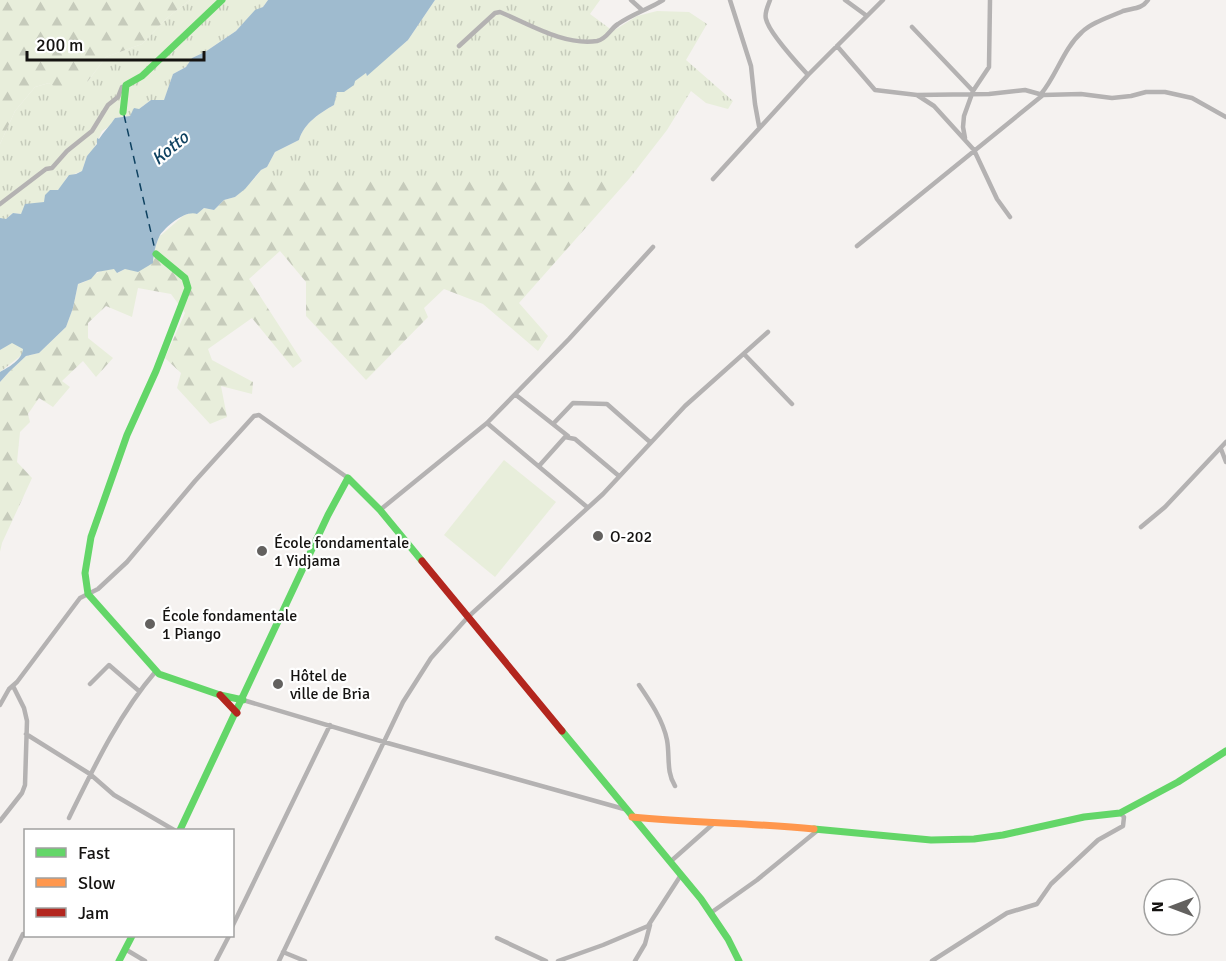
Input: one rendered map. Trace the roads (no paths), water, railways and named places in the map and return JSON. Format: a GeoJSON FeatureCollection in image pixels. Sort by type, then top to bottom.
{"type":"FeatureCollection","features":[{"type":"Feature","properties":{"kind":"main road"},"geometry":{"type":"LineString","coordinates":[[123,112],[125,87],[142,76],[222,0]]}},
{"type":"Feature","properties":{"kind":"main road"},"geometry":{"type":"LineString","coordinates":[[156,254],[185,278],[188,288],[156,371],[127,435],[91,537],[85,573],[88,594],[156,671],[220,695],[243,700]]}},
{"type":"Feature","properties":{"kind":"main road"},"geometry":{"type":"LineString","coordinates":[[181,829],[328,515],[348,478],[380,510],[712,912],[729,939],[739,961]]}},
{"type":"Feature","properties":{"kind":"main road"},"geometry":{"type":"LineString","coordinates":[[220,695],[237,713]]}},
{"type":"Feature","properties":{"kind":"main road"},"geometry":{"type":"LineString","coordinates":[[632,817],[771,825],[931,840],[969,839],[1003,835],[1084,817],[1120,813],[1178,782],[1226,751]]}},
{"type":"Feature","properties":{"kind":"main road"},"geometry":{"type":"LineString","coordinates":[[119,961],[131,937]]}},
{"type":"Feature","properties":{"kind":"street"},"geometry":{"type":"LineString","coordinates":[[631,0],[642,10]]}},
{"type":"Feature","properties":{"kind":"street"},"geometry":{"type":"LineString","coordinates":[[459,46],[495,13],[500,12],[562,38],[574,41],[596,41],[605,37],[615,25],[663,0]]}},
{"type":"Feature","properties":{"kind":"street"},"geometry":{"type":"LineString","coordinates":[[730,0],[752,66],[759,126]]}},
{"type":"Feature","properties":{"kind":"street"},"geometry":{"type":"LineString","coordinates":[[770,0],[766,21],[786,50],[808,75]]}},
{"type":"Feature","properties":{"kind":"street"},"geometry":{"type":"LineString","coordinates":[[846,0],[867,16]]}},
{"type":"Feature","properties":{"kind":"street"},"geometry":{"type":"LineString","coordinates":[[713,179],[759,126],[883,0]]}},
{"type":"Feature","properties":{"kind":"street"},"geometry":{"type":"LineString","coordinates":[[965,138],[963,122],[972,93],[989,67],[990,0]]}},
{"type":"Feature","properties":{"kind":"street"},"geometry":{"type":"LineString","coordinates":[[857,246],[1042,94],[1067,49],[1082,31],[1097,22],[1141,7],[1148,0]]}},
{"type":"Feature","properties":{"kind":"street"},"geometry":{"type":"LineString","coordinates":[[912,27],[972,93]]}},
{"type":"Feature","properties":{"kind":"street"},"geometry":{"type":"LineString","coordinates":[[837,46],[875,90],[917,95],[1011,93],[1025,90],[1042,94],[1082,94],[1112,98],[1146,92],[1165,92],[1192,98],[1226,117]]}},
{"type":"Feature","properties":{"kind":"street"},"geometry":{"type":"LineString","coordinates":[[0,204],[46,169],[52,168],[67,151],[92,131],[108,105],[117,98],[122,87],[125,87]]}},
{"type":"Feature","properties":{"kind":"street"},"geometry":{"type":"LineString","coordinates":[[917,95],[934,106],[965,138],[974,150],[997,199],[1010,217]]}},
{"type":"Feature","properties":{"kind":"street"},"geometry":{"type":"LineString","coordinates":[[380,510],[487,423],[516,395],[653,247]]}},
{"type":"Feature","properties":{"kind":"street"},"geometry":{"type":"LineString","coordinates":[[279,961],[407,693],[422,669],[468,616],[603,494],[686,406],[768,332]]}},
{"type":"Feature","properties":{"kind":"street"},"geometry":{"type":"LineString","coordinates":[[744,354],[792,404]]}},
{"type":"Feature","properties":{"kind":"street"},"geometry":{"type":"LineString","coordinates":[[516,395],[570,438]]}},
{"type":"Feature","properties":{"kind":"street"},"geometry":{"type":"LineString","coordinates":[[553,424],[573,403],[607,404],[650,442]]}},
{"type":"Feature","properties":{"kind":"street"},"geometry":{"type":"LineString","coordinates":[[0,705],[9,689],[80,598],[101,587],[127,562],[195,481],[256,415],[296,440],[348,478]]}},
{"type":"Feature","properties":{"kind":"street"},"geometry":{"type":"LineString","coordinates":[[487,423],[587,507]]}},
{"type":"Feature","properties":{"kind":"street"},"geometry":{"type":"LineString","coordinates":[[539,466],[565,437],[575,439],[589,449],[618,476]]}},
{"type":"Feature","properties":{"kind":"street"},"geometry":{"type":"LineString","coordinates":[[1141,527],[1165,507],[1226,442]]}},
{"type":"Feature","properties":{"kind":"street"},"geometry":{"type":"LineString","coordinates":[[1221,449],[1226,462]]}},
{"type":"Feature","properties":{"kind":"street"},"geometry":{"type":"LineString","coordinates":[[90,684],[109,665],[139,691]]}},
{"type":"Feature","properties":{"kind":"street"},"geometry":{"type":"LineString","coordinates":[[69,818],[90,774],[139,691],[156,671]]}},
{"type":"Feature","properties":{"kind":"street"},"geometry":{"type":"LineString","coordinates":[[639,685],[653,706],[667,740],[669,776],[675,786]]}},
{"type":"Feature","properties":{"kind":"street"},"geometry":{"type":"LineString","coordinates":[[0,821],[24,789],[26,714],[13,686]]}},
{"type":"Feature","properties":{"kind":"street"},"geometry":{"type":"LineString","coordinates":[[243,700],[625,809]]}},
{"type":"Feature","properties":{"kind":"street"},"geometry":{"type":"LineString","coordinates":[[234,923],[330,725]]}},
{"type":"Feature","properties":{"kind":"street"},"geometry":{"type":"LineString","coordinates":[[26,734],[90,774],[114,795],[171,829]]}},
{"type":"Feature","properties":{"kind":"street"},"geometry":{"type":"LineString","coordinates":[[932,961],[1007,913],[1037,904],[1051,884],[1098,840],[1123,826],[1124,818],[1120,813]]}},
{"type":"Feature","properties":{"kind":"street"},"geometry":{"type":"LineString","coordinates":[[670,862],[714,823]]}},
{"type":"Feature","properties":{"kind":"street"},"geometry":{"type":"LineString","coordinates":[[712,912],[757,880],[818,830]]}},
{"type":"Feature","properties":{"kind":"street"},"geometry":{"type":"LineString","coordinates":[[558,961],[645,928],[650,924],[681,875]]}},
{"type":"Feature","properties":{"kind":"street"},"geometry":{"type":"LineString","coordinates":[[635,961],[649,935],[650,924]]}},
{"type":"Feature","properties":{"kind":"street"},"geometry":{"type":"LineString","coordinates":[[10,961],[23,934]]}},
{"type":"Feature","properties":{"kind":"street"},"geometry":{"type":"LineString","coordinates":[[216,961],[228,937]]}},
{"type":"Feature","properties":{"kind":"street"},"geometry":{"type":"LineString","coordinates":[[497,938],[546,961]]}},
{"type":"Feature","properties":{"kind":"street"},"geometry":{"type":"LineString","coordinates":[[125,949],[146,961]]}},
{"type":"Feature","properties":{"kind":"street"},"geometry":{"type":"LineString","coordinates":[[283,952],[305,961]]}},
{"type":"Feature","properties":{"kind":"water","name":"Kotto"},"geometry":{"type":"Polygon","coordinates":[[[268,0],[435,0],[408,40],[367,76],[366,73],[344,92],[337,92],[334,105],[318,115],[305,128],[299,140],[275,152],[267,167],[261,170],[245,189],[235,197],[224,200],[214,210],[204,208],[197,214],[187,214],[167,227],[160,235],[153,263],[138,272],[125,269],[117,273],[114,269],[97,272],[91,279],[78,284],[66,327],[39,353],[26,356],[0,382],[0,372],[18,360],[23,349],[12,343],[0,350],[0,218],[6,219],[13,213],[21,214],[25,204],[44,202],[45,195],[50,190],[58,190],[69,175],[82,171],[87,156],[97,144],[97,138],[99,139],[115,118],[130,116],[134,108],[139,109],[151,100],[164,100],[173,74],[186,67],[192,58],[236,31],[255,10],[263,7],[268,0]]]}},
{"type":"Feature","properties":{"kind":"place","name":"O-202"},"geometry":{"type":"Point","coordinates":[598,536]}},
{"type":"Feature","properties":{"kind":"place","name":"École fondamentale 1 Yidjama"},"geometry":{"type":"Point","coordinates":[262,551]}},
{"type":"Feature","properties":{"kind":"place","name":"École fondamentale 1 Piango"},"geometry":{"type":"Point","coordinates":[150,624]}},
{"type":"Feature","properties":{"kind":"place","name":"Hôtel de ville de Bria"},"geometry":{"type":"Point","coordinates":[278,684]}}]}
